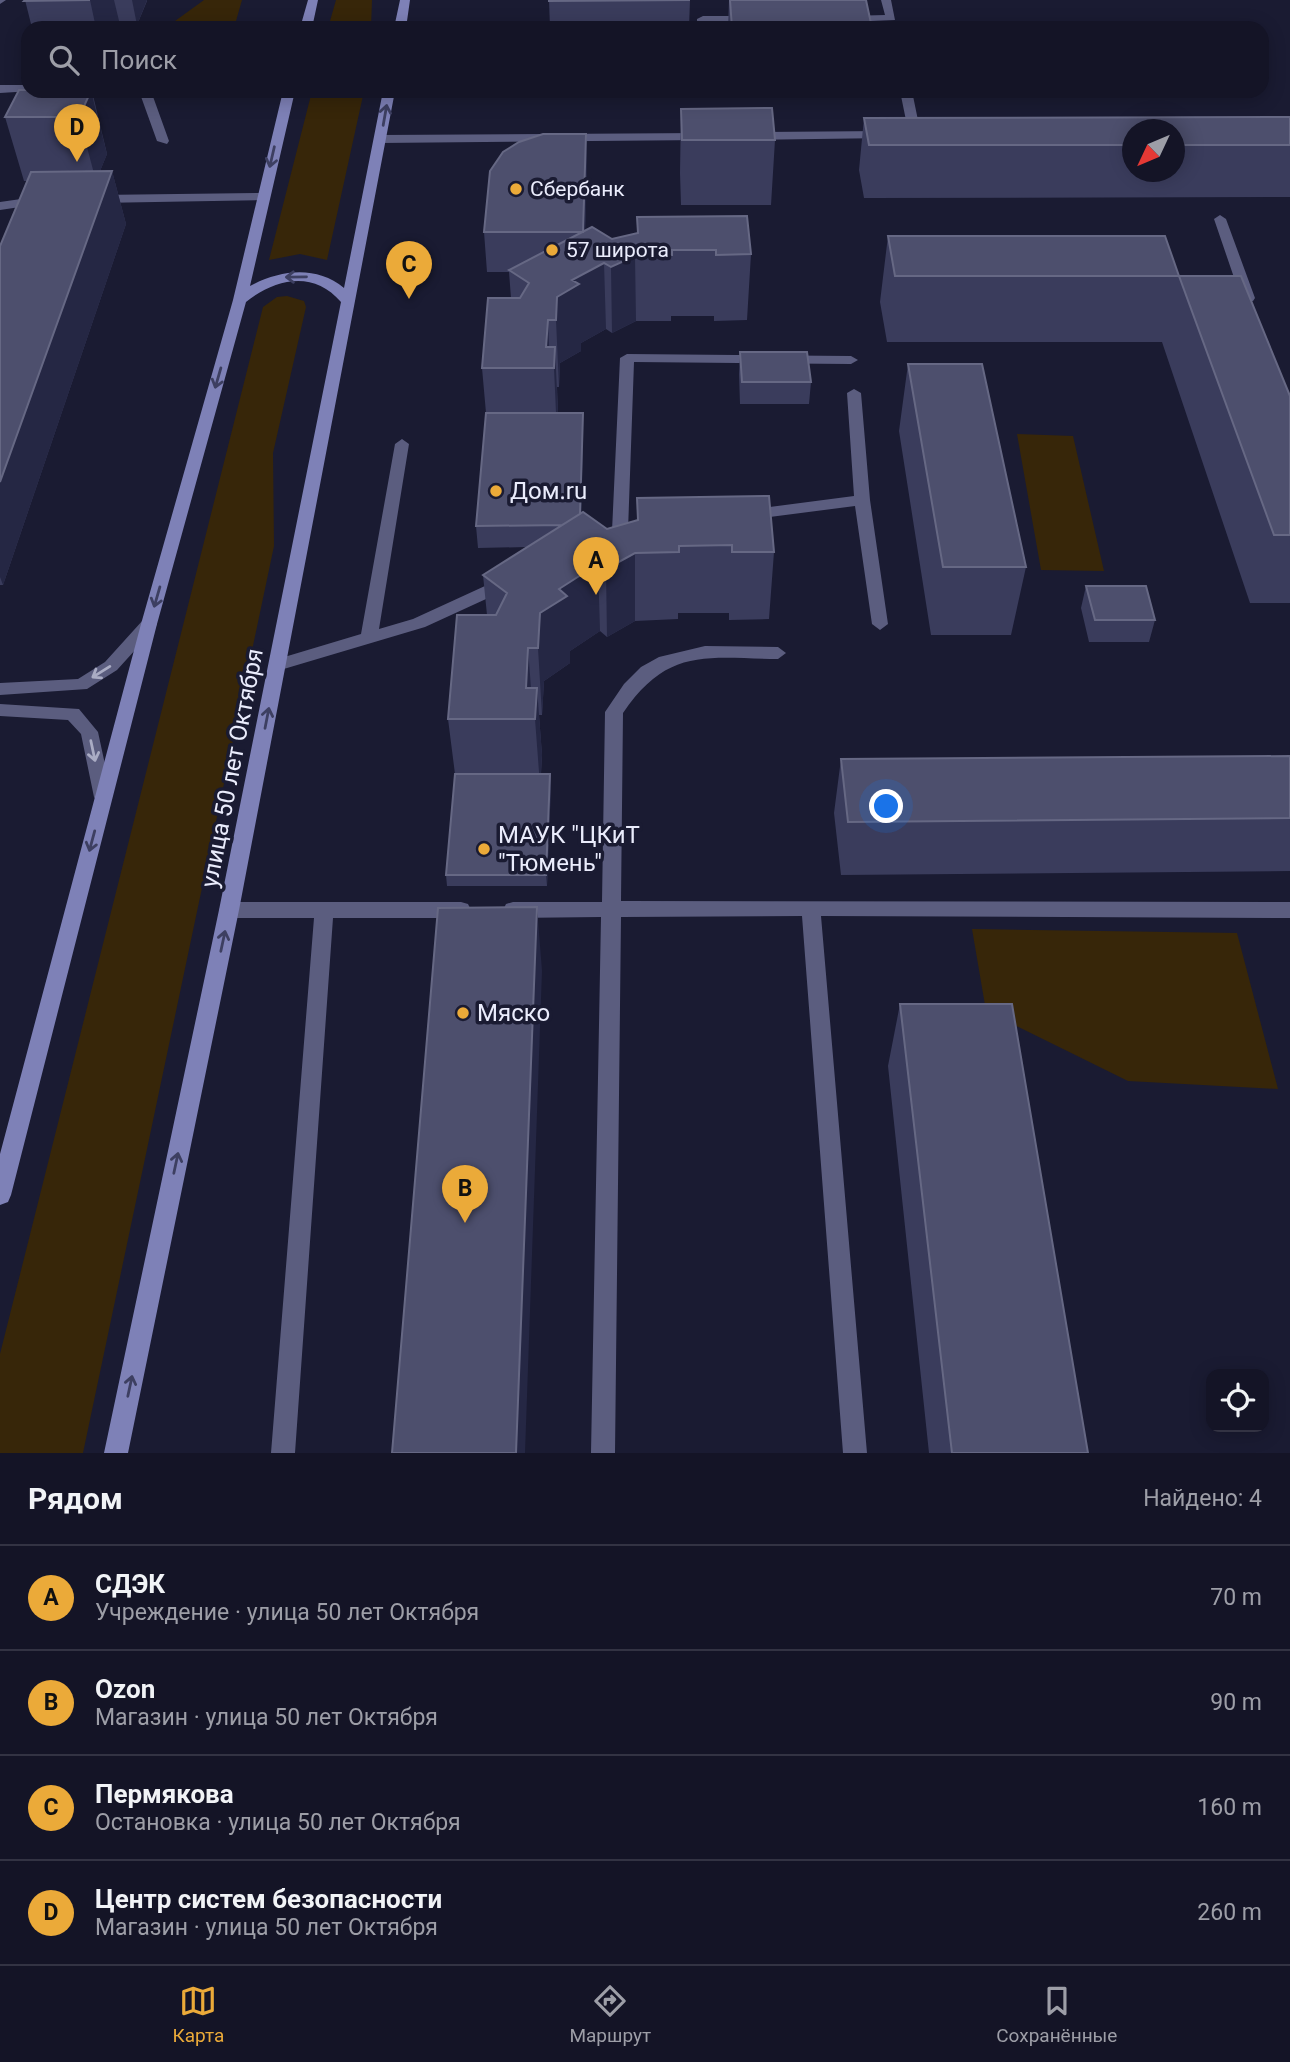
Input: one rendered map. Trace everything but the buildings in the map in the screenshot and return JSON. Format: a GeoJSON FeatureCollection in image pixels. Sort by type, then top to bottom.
{"type":"FeatureCollection","features":[{"type":"Feature","properties":{"kind":"main road"},"geometry":{"type":"LineString","coordinates":[[308,21],[313,0]]}},
{"type":"Feature","properties":{"kind":"main road"},"geometry":{"type":"LineString","coordinates":[[401,21],[405,0]]}},
{"type":"Feature","properties":{"kind":"main road"},"geometry":{"type":"LineString","coordinates":[[0,1195],[149,624],[240,300],[287,98]]}},
{"type":"Feature","properties":{"kind":"main road","name":"улица 50 лет Октября"},"geometry":{"type":"LineString","coordinates":[[116,1453],[229,910],[388,98]]}},
{"type":"Feature","properties":{"kind":"main road"},"geometry":{"type":"LineString","coordinates":[[240,300],[254,287],[276,278],[301,275],[324,279],[340,289],[348,302]]}},
{"type":"Feature","properties":{"kind":"street"},"geometry":{"type":"LineString","coordinates":[[886,0],[891,21]]}},
{"type":"Feature","properties":{"kind":"street"},"geometry":{"type":"LineString","coordinates":[[703,21],[770,19]]}},
{"type":"Feature","properties":{"kind":"street"},"geometry":{"type":"LineString","coordinates":[[837,19],[864,21]]}},
{"type":"Feature","properties":{"kind":"street"},"geometry":{"type":"LineString","coordinates":[[0,89],[21,89]]}},
{"type":"Feature","properties":{"kind":"street"},"geometry":{"type":"LineString","coordinates":[[148,98],[163,141]]}},
{"type":"Feature","properties":{"kind":"street"},"geometry":{"type":"LineString","coordinates":[[907,98],[915,135]]}},
{"type":"Feature","properties":{"kind":"street"},"geometry":{"type":"LineString","coordinates":[[737,136],[929,135]]}},
{"type":"Feature","properties":{"kind":"street"},"geometry":{"type":"LineString","coordinates":[[380,138],[710,136]]}},
{"type":"Feature","properties":{"kind":"street"},"geometry":{"type":"LineString","coordinates":[[85,200],[263,197]]}},
{"type":"Feature","properties":{"kind":"street"},"geometry":{"type":"LineString","coordinates":[[0,206],[58,200]]}},
{"type":"Feature","properties":{"kind":"street"},"geometry":{"type":"LineString","coordinates":[[1220,219],[1251,307]]}},
{"type":"Feature","properties":{"kind":"street"},"geometry":{"type":"LineString","coordinates":[[621,533],[628,358],[851,360]]}},
{"type":"Feature","properties":{"kind":"street"},"geometry":{"type":"LineString","coordinates":[[854,393],[862,500],[880,624]]}},
{"type":"Feature","properties":{"kind":"street"},"geometry":{"type":"LineString","coordinates":[[369,638],[402,444]]}},
{"type":"Feature","properties":{"kind":"street"},"geometry":{"type":"LineString","coordinates":[[728,517],[862,500]]}},
{"type":"Feature","properties":{"kind":"street"},"geometry":{"type":"LineString","coordinates":[[277,665],[419,623],[520,577]]}},
{"type":"Feature","properties":{"kind":"street"},"geometry":{"type":"LineString","coordinates":[[0,689],[80,685],[111,666],[149,624]]}},
{"type":"Feature","properties":{"kind":"street"},"geometry":{"type":"LineString","coordinates":[[603,1453],[614,712],[628,688],[652,667],[681,653],[778,653]]}},
{"type":"Feature","properties":{"kind":"street"},"geometry":{"type":"LineString","coordinates":[[0,710],[73,714],[89,732],[103,797]]}},
{"type":"Feature","properties":{"kind":"street"},"geometry":{"type":"LineString","coordinates":[[811,908],[855,1453]]}},
{"type":"Feature","properties":{"kind":"street"},"geometry":{"type":"LineString","coordinates":[[229,910],[1290,910]]}},
{"type":"Feature","properties":{"kind":"street"},"geometry":{"type":"LineString","coordinates":[[283,1453],[324,911]]}},
{"type":"Feature","properties":{"kind":"shaded area"},"geometry":{"type":"Polygon","coordinates":[[[204,0],[242,0],[236,21],[175,21],[204,0]]]}},
{"type":"Feature","properties":{"kind":"shaded area"},"geometry":{"type":"Polygon","coordinates":[[[336,0],[372,0],[371,21],[330,21],[336,0]]]}},
{"type":"Feature","properties":{"kind":"shaded area"},"geometry":{"type":"Polygon","coordinates":[[[310,98],[362,98],[327,260],[300,254],[269,260],[310,98]]]}},
{"type":"Feature","properties":{"kind":"shaded area"},"geometry":{"type":"Polygon","coordinates":[[[287,296],[304,301],[306,307],[273,453],[274,546],[83,1453],[0,1453],[0,1354],[263,307],[277,297],[287,296]]]}},
{"type":"Feature","properties":{"kind":"shaded area"},"geometry":{"type":"Polygon","coordinates":[[[1017,434],[1073,436],[1104,571],[1041,570],[1017,434]]]}},
{"type":"Feature","properties":{"kind":"shaded area"},"geometry":{"type":"Polygon","coordinates":[[[972,929],[1237,933],[1278,1089],[1128,1081],[986,1011],[972,929]]]}},
{"type":"Feature","properties":{"kind":"place","name":"Центр систем безопасности"},"geometry":{"type":"Point","coordinates":[77,162]}},
{"type":"Feature","properties":{"kind":"place","name":"Сбербанк"},"geometry":{"type":"Point","coordinates":[516,189]}},
{"type":"Feature","properties":{"kind":"place","name":"57 широта"},"geometry":{"type":"Point","coordinates":[552,250]}},
{"type":"Feature","properties":{"kind":"place","name":"Пермякова"},"geometry":{"type":"Point","coordinates":[409,299]}},
{"type":"Feature","properties":{"kind":"place","name":"Дом.ru"},"geometry":{"type":"Point","coordinates":[496,491]}},
{"type":"Feature","properties":{"kind":"place","name":"СДЭК"},"geometry":{"type":"Point","coordinates":[596,595]}},
{"type":"Feature","properties":{"kind":"place","name":"МАУК \"ЦКиТ \"Тюмень\""},"geometry":{"type":"Point","coordinates":[484,849]}},
{"type":"Feature","properties":{"kind":"place","name":"Мяско"},"geometry":{"type":"Point","coordinates":[463,1013]}},
{"type":"Feature","properties":{"kind":"place","name":"Ozon"},"geometry":{"type":"Point","coordinates":[465,1223]}}]}
